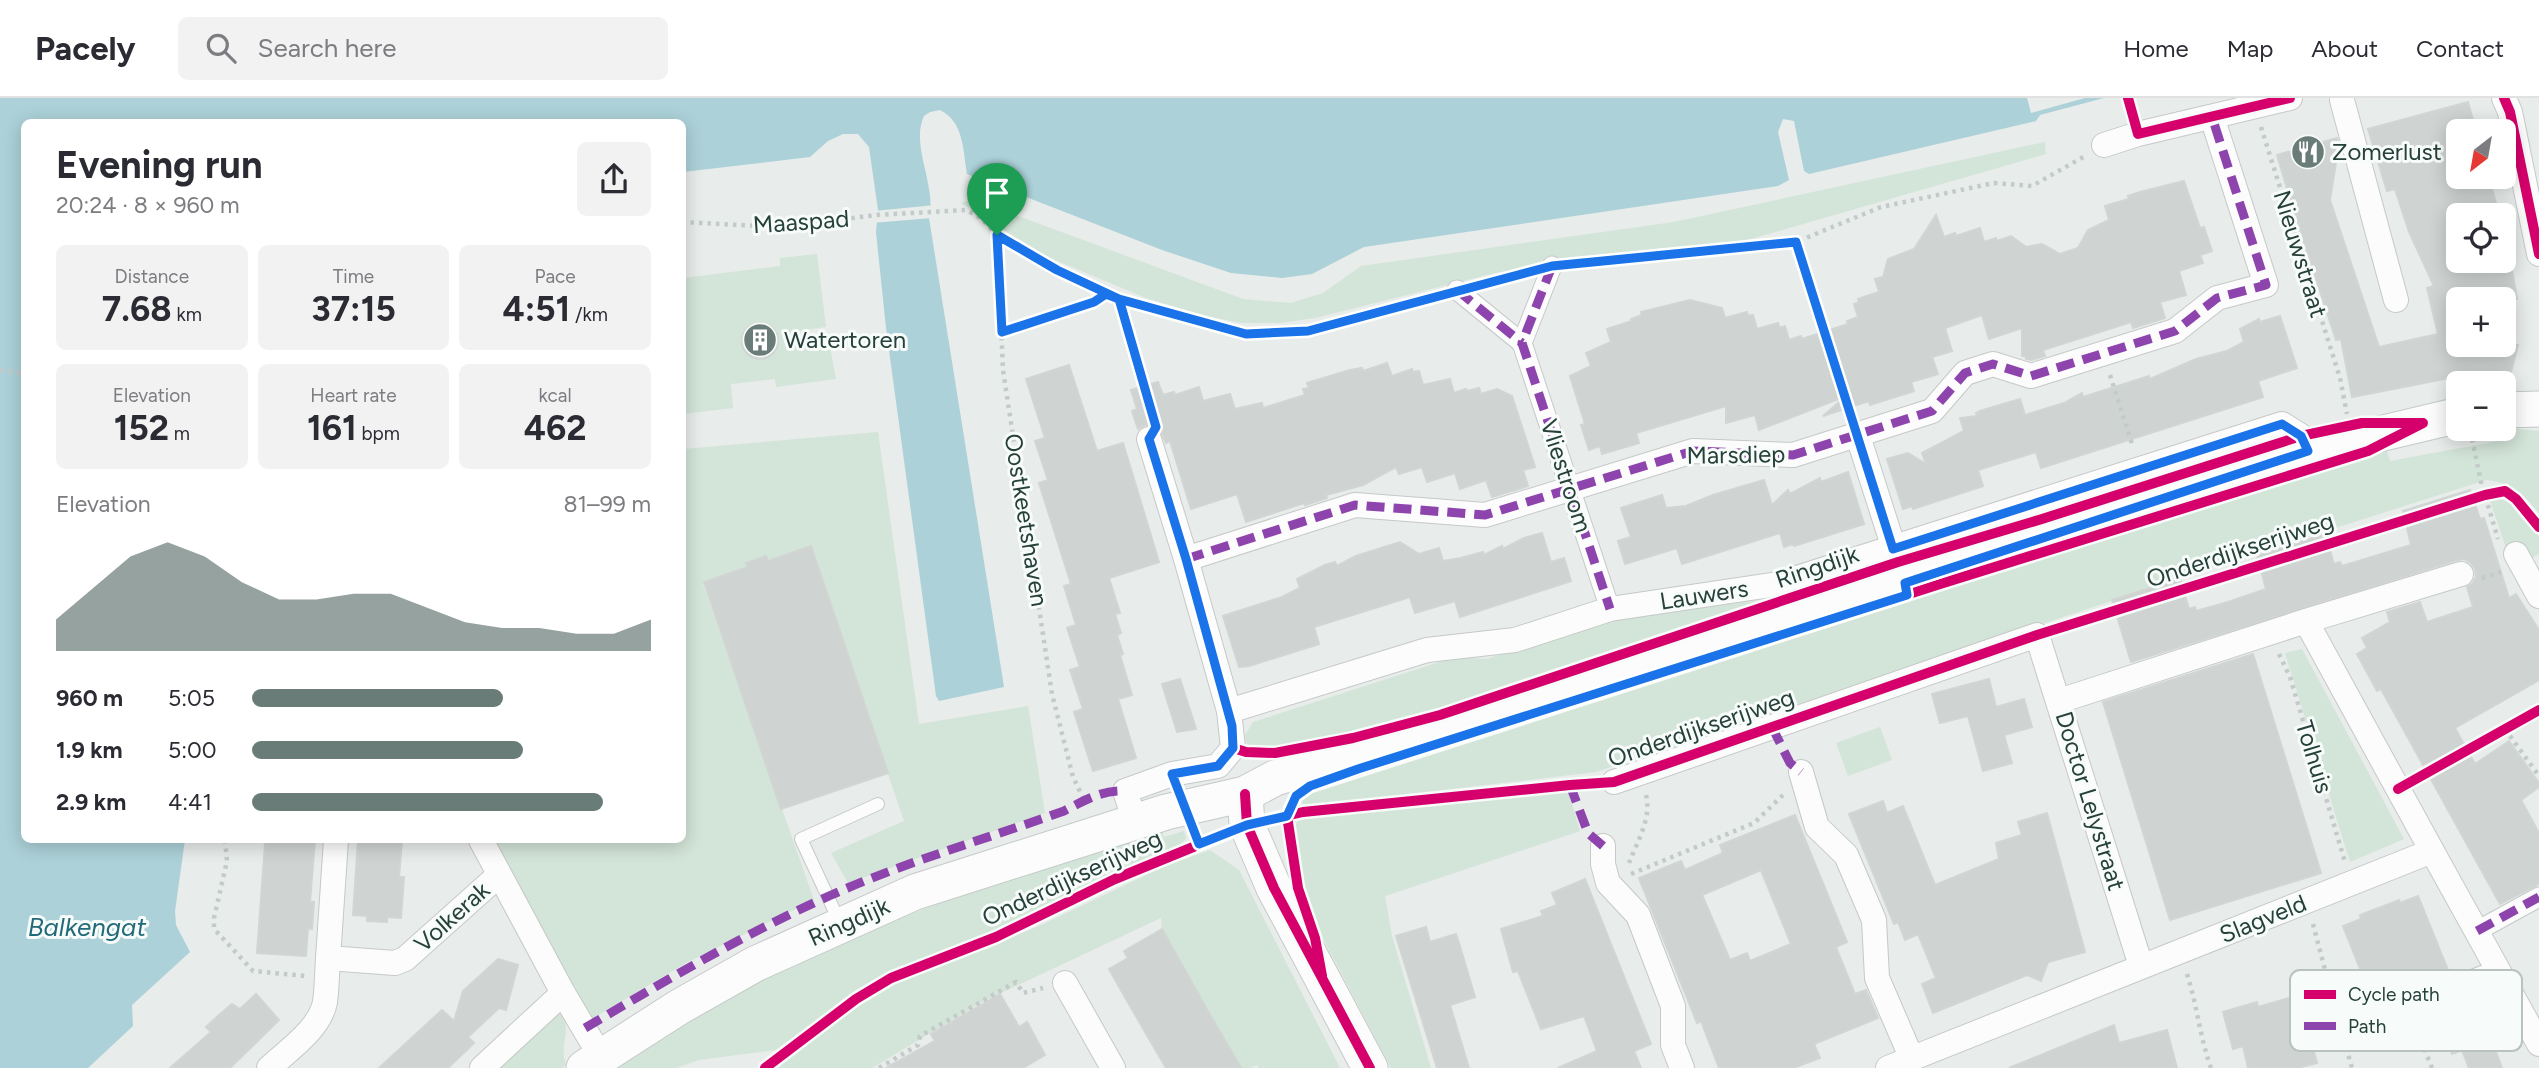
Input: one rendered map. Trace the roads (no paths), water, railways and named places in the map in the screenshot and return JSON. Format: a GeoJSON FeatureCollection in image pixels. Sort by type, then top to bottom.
{"type":"FeatureCollection","features":[{"type":"Feature","properties":{"kind":"main road"},"geometry":{"type":"LineString","coordinates":[[2516,410],[2539,409]]}},
{"type":"Feature","properties":{"kind":"main road","name":"Ringdijk"},"geometry":{"type":"LineString","coordinates":[[593,1063],[679,1007],[755,964],[915,892],[1185,807],[1245,794],[1275,778],[1905,583],[2308,451],[2446,418]]}},
{"type":"Feature","properties":{"kind":"main road"},"geometry":{"type":"LineString","coordinates":[[1245,794],[1247,825],[1269,876],[1370,1068]]}},
{"type":"Feature","properties":{"kind":"street"},"geometry":{"type":"LineString","coordinates":[[2105,145],[2138,134],[2290,98]]}},
{"type":"Feature","properties":{"kind":"street"},"geometry":{"type":"LineString","coordinates":[[2504,98],[2510,112],[2539,254]]}},
{"type":"Feature","properties":{"kind":"street"},"geometry":{"type":"LineString","coordinates":[[2342,99],[2396,300]]}},
{"type":"Feature","properties":{"kind":"street","name":"Nieuwstraat"},"geometry":{"type":"LineString","coordinates":[[2212,117],[2266,285],[2217,298]]}},
{"type":"Feature","properties":{"kind":"street"},"geometry":{"type":"LineString","coordinates":[[1457,290],[1522,343],[1552,266]]}},
{"type":"Feature","properties":{"kind":"street","name":"Marsdiep"},"geometry":{"type":"LineString","coordinates":[[1186,559],[1355,505],[1485,515],[1693,451],[1793,455],[1932,411],[1965,373],[1993,364],[2031,376],[2103,355],[2175,331],[2217,298]]}},
{"type":"Feature","properties":{"kind":"street","name":"Vliestroom"},"geometry":{"type":"LineString","coordinates":[[1522,343],[1610,609]]}},
{"type":"Feature","properties":{"kind":"street","name":"Lauwers"},"geometry":{"type":"LineString","coordinates":[[1229,711],[1427,650],[1515,640],[1610,609],[1778,584],[2282,424],[2301,436],[2308,451]]}},
{"type":"Feature","properties":{"kind":"street"},"geometry":{"type":"LineString","coordinates":[[1858,436],[1905,583]]}},
{"type":"Feature","properties":{"kind":"street"},"geometry":{"type":"LineString","coordinates":[[1135,822],[1125,791],[1172,774],[1218,766],[1233,748],[1229,711],[1149,439]]}},
{"type":"Feature","properties":{"kind":"street"},"geometry":{"type":"LineString","coordinates":[[2518,559],[2539,596]]}},
{"type":"Feature","properties":{"kind":"street"},"geometry":{"type":"LineString","coordinates":[[2059,701],[2461,574]]}},
{"type":"Feature","properties":{"kind":"street","name":"Tolhuis"},"geometry":{"type":"LineString","coordinates":[[2306,621],[2432,851]]}},
{"type":"Feature","properties":{"kind":"street","name":"Doctor Lelystraat"},"geometry":{"type":"LineString","coordinates":[[2037,635],[2141,966]]}},
{"type":"Feature","properties":{"kind":"street","name":"Onderdijkserijweg"},"geometry":{"type":"LineString","coordinates":[[1614,782],[2037,635]]}},
{"type":"Feature","properties":{"kind":"street"},"geometry":{"type":"LineString","coordinates":[[1801,772],[1817,827],[1846,855],[1874,920],[1877,978],[1918,1061]]}},
{"type":"Feature","properties":{"kind":"street"},"geometry":{"type":"LineString","coordinates":[[269,1068],[307,1033],[325,1004],[336,843]]}},
{"type":"Feature","properties":{"kind":"street"},"geometry":{"type":"LineString","coordinates":[[483,843],[564,993],[593,1063]]}},
{"type":"Feature","properties":{"kind":"street"},"geometry":{"type":"LineString","coordinates":[[1603,846],[1603,864],[1608,883],[1638,915],[1673,1006],[1673,1045],[1682,1068]]}},
{"type":"Feature","properties":{"kind":"street"},"geometry":{"type":"LineString","coordinates":[[2432,851],[2497,970]]}},
{"type":"Feature","properties":{"kind":"street","name":"Slagveld"},"geometry":{"type":"LineString","coordinates":[[1888,1068],[1918,1061],[2141,966],[2432,851]]}},
{"type":"Feature","properties":{"kind":"street","name":"Volkerak"},"geometry":{"type":"LineString","coordinates":[[327,968],[395,963],[405,958],[499,875]]}},
{"type":"Feature","properties":{"kind":"street"},"geometry":{"type":"LineString","coordinates":[[2477,931],[2539,897]]}},
{"type":"Feature","properties":{"kind":"street"},"geometry":{"type":"LineString","coordinates":[[1065,983],[1113,1068]]}},
{"type":"Feature","properties":{"kind":"street"},"geometry":{"type":"LineString","coordinates":[[482,1068],[564,993]]}},
{"type":"Feature","properties":{"kind":"street"},"geometry":{"type":"LineString","coordinates":[[2522,1015],[2539,1044]]}},
{"type":"Feature","properties":{"kind":"lane"},"geometry":{"type":"LineString","coordinates":[[841,925],[801,839],[878,804]]}},
{"type":"Feature","properties":{"kind":"lane"},"geometry":{"type":"LineString","coordinates":[[2487,970],[2495,967]]}},
{"type":"Feature","properties":{"kind":"water","name":"Balkengat"},"geometry":{"type":"Polygon","coordinates":[[[0,98],[2104,98],[2040,115],[2036,121],[1809,174],[1804,171],[1794,121],[1783,119],[1778,132],[1789,180],[1778,186],[1364,247],[1312,274],[1282,278],[1231,273],[1162,250],[967,174],[961,138],[954,122],[940,110],[930,112],[924,116],[920,140],[930,192],[929,218],[1004,687],[939,701],[936,696],[886,328],[876,232],[878,210],[869,147],[858,134],[843,134],[828,141],[810,157],[686,172],[686,119],[21,119],[21,843],[185,843],[175,911],[176,925],[190,952],[132,1005],[133,1026],[88,1068],[0,1068],[0,98]]]}},
{"type":"Feature","properties":{"kind":"place","name":"Zomerlust"},"geometry":{"type":"Point","coordinates":[2308,152]}},
{"type":"Feature","properties":{"kind":"place","name":"Watertoren"},"geometry":{"type":"Point","coordinates":[760,340]}}]}
